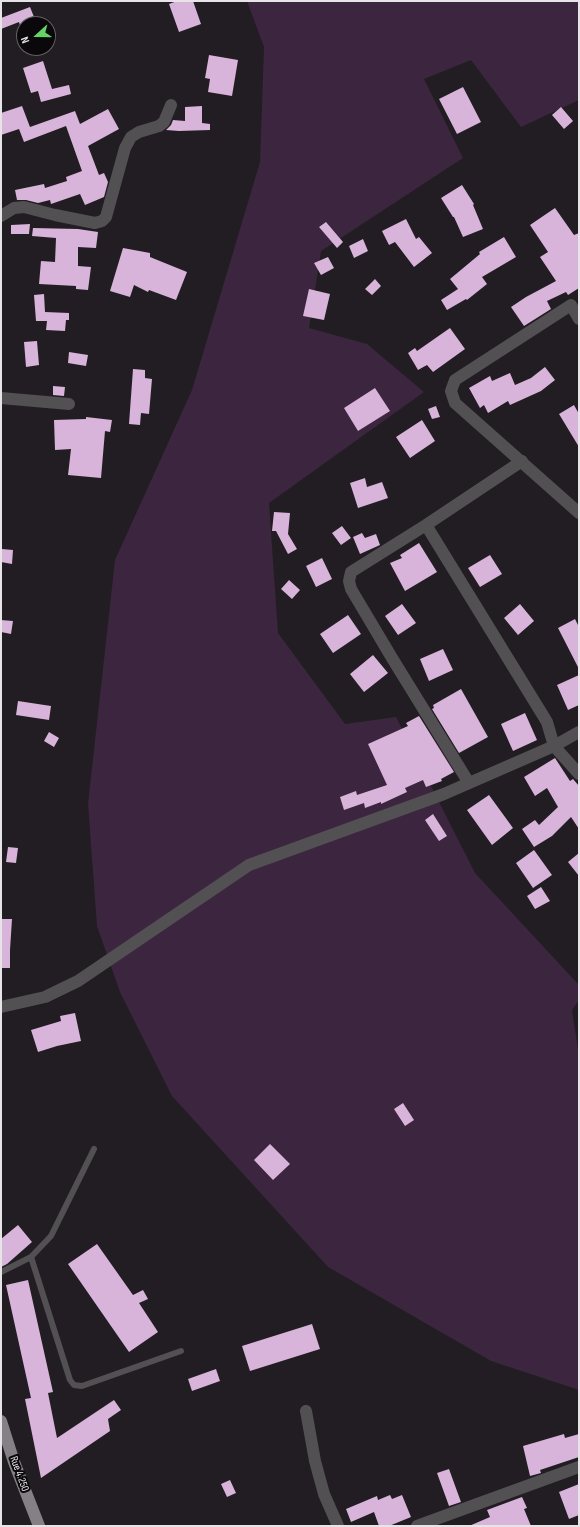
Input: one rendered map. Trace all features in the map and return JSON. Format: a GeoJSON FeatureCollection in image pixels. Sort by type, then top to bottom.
{"type":"FeatureCollection","features":[{"type":"Feature","properties":{"kind":"main road","name":"Rue 4.250"},"geometry":{"type":"LineString","coordinates":[[1,1421],[14,1462],[39,1526]]}},
{"type":"Feature","properties":{"kind":"street"},"geometry":{"type":"LineString","coordinates":[[1,216],[14,208],[24,207],[95,223],[102,220],[106,217],[125,148],[131,137],[138,132],[159,126],[164,122],[171,105]]}},
{"type":"Feature","properties":{"kind":"street"},"geometry":{"type":"LineString","coordinates":[[579,319],[575,302],[455,380],[451,391],[455,403],[579,513]]}},
{"type":"Feature","properties":{"kind":"street"},"geometry":{"type":"LineString","coordinates":[[1,398],[69,404]]}},
{"type":"Feature","properties":{"kind":"street"},"geometry":{"type":"LineString","coordinates":[[469,783],[351,589],[349,581],[351,572],[426,525],[522,461]]}},
{"type":"Feature","properties":{"kind":"street"},"geometry":{"type":"LineString","coordinates":[[426,525],[547,722],[554,746],[579,774]]}},
{"type":"Feature","properties":{"kind":"street"},"geometry":{"type":"LineString","coordinates":[[1,1008],[45,996],[78,981],[249,865],[444,794],[554,746],[579,732]]}},
{"type":"Feature","properties":{"kind":"street"},"geometry":{"type":"LineString","coordinates":[[306,1411],[315,1461],[324,1494],[338,1526]]}},
{"type":"Feature","properties":{"kind":"street"},"geometry":{"type":"LineString","coordinates":[[417,1526],[579,1467]]}},
{"type":"Feature","properties":{"kind":"lane"},"geometry":{"type":"LineString","coordinates":[[1,1272],[31,1257],[51,1236],[94,1149]]}},
{"type":"Feature","properties":{"kind":"lane"},"geometry":{"type":"LineString","coordinates":[[31,1257],[70,1380],[74,1385],[82,1386],[181,1351]]}},
{"type":"Feature","properties":{"kind":"shaded area"},"geometry":{"type":"Polygon","coordinates":[[[247,1],[579,1],[579,100],[521,127],[471,60],[424,79],[463,158],[321,251],[309,328],[367,344],[424,392],[269,503],[278,633],[345,724],[396,717],[475,873],[579,985],[579,1000],[572,1010],[579,1056],[579,1390],[491,1361],[328,1267],[172,1096],[120,992],[97,926],[88,804],[115,560],[192,390],[260,162],[264,47],[247,1]]]}},
{"type":"Feature","properties":{"kind":"building"},"geometry":{"type":"Polygon","coordinates":[[[177,1],[193,1],[201,24],[179,32],[169,4],[177,1]]]}},
{"type":"Feature","properties":{"kind":"building"},"geometry":{"type":"Polygon","coordinates":[[[30,7],[34,16],[16,16],[16,23],[1,29],[1,18],[30,7]]]}},
{"type":"Feature","properties":{"kind":"building"},"geometry":{"type":"Polygon","coordinates":[[[209,55],[238,60],[232,96],[208,92],[210,79],[205,78],[209,55]]]}},
{"type":"Feature","properties":{"kind":"building"},"geometry":{"type":"Polygon","coordinates":[[[43,61],[52,89],[69,85],[71,94],[41,102],[38,91],[31,93],[23,68],[43,61]]]}},
{"type":"Feature","properties":{"kind":"building"},"geometry":{"type":"Polygon","coordinates":[[[463,87],[481,122],[457,134],[439,99],[463,87]]]}},
{"type":"Feature","properties":{"kind":"building"},"geometry":{"type":"Polygon","coordinates":[[[22,106],[30,127],[75,111],[80,124],[108,109],[119,129],[88,146],[99,175],[104,173],[108,182],[104,197],[85,205],[80,194],[51,204],[50,200],[38,203],[26,200],[17,200],[15,190],[44,184],[45,188],[67,181],[66,177],[82,171],[66,126],[24,142],[19,129],[1,135],[1,113],[22,106]]]}},
{"type":"Feature","properties":{"kind":"building"},"geometry":{"type":"Polygon","coordinates":[[[202,106],[202,123],[210,124],[210,130],[166,130],[171,125],[173,120],[185,121],[185,107],[202,106]]]}},
{"type":"Feature","properties":{"kind":"building"},"geometry":{"type":"Polygon","coordinates":[[[561,107],[573,121],[564,129],[552,115],[561,107]]]}},
{"type":"Feature","properties":{"kind":"building"},"geometry":{"type":"Polygon","coordinates":[[[462,185],[474,204],[473,205],[483,229],[463,237],[454,217],[441,198],[462,185]]]}},
{"type":"Feature","properties":{"kind":"building"},"geometry":{"type":"Polygon","coordinates":[[[555,208],[574,235],[579,233],[579,288],[568,295],[566,292],[547,301],[551,309],[524,326],[511,307],[556,281],[540,257],[548,252],[530,225],[555,208]]]}},
{"type":"Feature","properties":{"kind":"building"},"geometry":{"type":"Polygon","coordinates":[[[406,219],[416,239],[419,237],[432,253],[414,267],[395,242],[389,245],[382,231],[406,219]]]}},
{"type":"Feature","properties":{"kind":"building"},"geometry":{"type":"Polygon","coordinates":[[[326,222],[343,242],[337,248],[319,227],[326,222]]]}},
{"type":"Feature","properties":{"kind":"building"},"geometry":{"type":"Polygon","coordinates":[[[30,224],[29,234],[11,234],[11,225],[30,224]]]}},
{"type":"Feature","properties":{"kind":"building"},"geometry":{"type":"Polygon","coordinates":[[[33,228],[78,229],[98,232],[96,248],[78,247],[78,266],[91,267],[88,290],[76,289],[76,286],[39,284],[41,261],[55,262],[56,238],[32,236],[33,228]]]}},
{"type":"Feature","properties":{"kind":"building"},"geometry":{"type":"Polygon","coordinates":[[[504,237],[516,257],[482,277],[487,284],[467,300],[466,299],[447,310],[441,300],[458,289],[450,279],[480,254],[479,252],[504,237]]]}},
{"type":"Feature","properties":{"kind":"building"},"geometry":{"type":"Polygon","coordinates":[[[363,239],[368,251],[354,258],[349,246],[363,239]]]}},
{"type":"Feature","properties":{"kind":"building"},"geometry":{"type":"Polygon","coordinates":[[[123,248],[150,253],[150,257],[187,272],[176,300],[149,290],[148,292],[134,285],[130,297],[110,291],[123,248]]]}},
{"type":"Feature","properties":{"kind":"building"},"geometry":{"type":"Polygon","coordinates":[[[328,257],[334,268],[321,275],[314,263],[328,257]]]}},
{"type":"Feature","properties":{"kind":"building"},"geometry":{"type":"Polygon","coordinates":[[[375,279],[381,286],[372,295],[365,289],[375,279]]]}},
{"type":"Feature","properties":{"kind":"building"},"geometry":{"type":"Polygon","coordinates":[[[309,289],[330,294],[324,320],[303,316],[309,289]]]}},
{"type":"Feature","properties":{"kind":"building"},"geometry":{"type":"Polygon","coordinates":[[[44,294],[45,312],[69,313],[69,320],[66,320],[65,331],[46,330],[47,321],[36,321],[34,295],[44,294]]]}},
{"type":"Feature","properties":{"kind":"building"},"geometry":{"type":"Polygon","coordinates":[[[450,328],[465,349],[433,372],[427,365],[418,370],[408,353],[415,348],[417,351],[450,328]]]}},
{"type":"Feature","properties":{"kind":"building"},"geometry":{"type":"Polygon","coordinates":[[[37,341],[39,365],[26,367],[24,342],[37,341]]]}},
{"type":"Feature","properties":{"kind":"building"},"geometry":{"type":"Polygon","coordinates":[[[69,352],[88,355],[86,366],[68,363],[69,352]]]}},
{"type":"Feature","properties":{"kind":"building"},"geometry":{"type":"Polygon","coordinates":[[[545,367],[555,380],[541,391],[510,405],[508,401],[488,413],[484,405],[480,408],[469,388],[490,376],[492,381],[510,373],[515,385],[531,378],[545,367]]]}},
{"type":"Feature","properties":{"kind":"building"},"geometry":{"type":"Polygon","coordinates":[[[133,369],[145,370],[145,378],[152,379],[149,414],[141,413],[140,425],[129,424],[133,369]]]}},
{"type":"Feature","properties":{"kind":"building"},"geometry":{"type":"Polygon","coordinates":[[[53,386],[65,387],[64,396],[53,395],[53,386]]]}},
{"type":"Feature","properties":{"kind":"building"},"geometry":{"type":"Polygon","coordinates":[[[375,388],[390,411],[358,431],[344,408],[375,388]]]}},
{"type":"Feature","properties":{"kind":"building"},"geometry":{"type":"Polygon","coordinates":[[[574,405],[579,414],[579,447],[559,414],[574,405]]]}},
{"type":"Feature","properties":{"kind":"building"},"geometry":{"type":"Polygon","coordinates":[[[436,406],[440,417],[432,419],[428,409],[436,406]]]}},
{"type":"Feature","properties":{"kind":"building"},"geometry":{"type":"Polygon","coordinates":[[[86,417],[112,420],[110,432],[105,431],[101,478],[68,475],[71,449],[55,450],[54,420],[86,419],[86,417]]]}},
{"type":"Feature","properties":{"kind":"building"},"geometry":{"type":"Polygon","coordinates":[[[422,420],[435,441],[410,458],[396,437],[422,420]]]}},
{"type":"Feature","properties":{"kind":"building"},"geometry":{"type":"Polygon","coordinates":[[[365,478],[367,487],[382,482],[388,498],[358,508],[350,483],[365,478]]]}},
{"type":"Feature","properties":{"kind":"building"},"geometry":{"type":"Polygon","coordinates":[[[274,512],[290,513],[288,534],[297,549],[288,554],[276,531],[272,531],[274,512]]]}},
{"type":"Feature","properties":{"kind":"building"},"geometry":{"type":"Polygon","coordinates":[[[342,526],[351,538],[341,545],[332,533],[342,526]]]}},
{"type":"Feature","properties":{"kind":"building"},"geometry":{"type":"Polygon","coordinates":[[[362,533],[365,538],[376,534],[380,545],[360,554],[353,537],[362,533]]]}},
{"type":"Feature","properties":{"kind":"building"},"geometry":{"type":"Polygon","coordinates":[[[419,543],[437,572],[405,591],[390,563],[402,558],[400,555],[419,543]]]}},
{"type":"Feature","properties":{"kind":"building"},"geometry":{"type":"Polygon","coordinates":[[[2,549],[13,550],[12,564],[1,562],[2,549]]]}},
{"type":"Feature","properties":{"kind":"building"},"geometry":{"type":"Polygon","coordinates":[[[490,555],[502,574],[480,587],[468,568],[490,555]]]}},
{"type":"Feature","properties":{"kind":"building"},"geometry":{"type":"Polygon","coordinates":[[[322,558],[332,579],[316,587],[306,566],[322,558]]]}},
{"type":"Feature","properties":{"kind":"building"},"geometry":{"type":"Polygon","coordinates":[[[289,580],[300,590],[292,599],[281,589],[289,580]]]}},
{"type":"Feature","properties":{"kind":"building"},"geometry":{"type":"Polygon","coordinates":[[[402,604],[416,623],[398,635],[385,616],[402,604]]]}},
{"type":"Feature","properties":{"kind":"building"},"geometry":{"type":"Polygon","coordinates":[[[520,604],[534,621],[518,635],[504,618],[520,604]]]}},
{"type":"Feature","properties":{"kind":"building"},"geometry":{"type":"Polygon","coordinates":[[[348,615],[361,634],[333,653],[320,634],[348,615]]]}},
{"type":"Feature","properties":{"kind":"building"},"geometry":{"type":"Polygon","coordinates":[[[575,619],[579,627],[579,669],[558,628],[575,619]]]}},
{"type":"Feature","properties":{"kind":"building"},"geometry":{"type":"Polygon","coordinates":[[[1,620],[13,621],[11,634],[1,632],[1,620]]]}},
{"type":"Feature","properties":{"kind":"building"},"geometry":{"type":"Polygon","coordinates":[[[443,649],[453,670],[429,681],[420,659],[443,649]]]}},
{"type":"Feature","properties":{"kind":"building"},"geometry":{"type":"Polygon","coordinates":[[[373,655],[388,673],[364,692],[350,674],[373,655]]]}},
{"type":"Feature","properties":{"kind":"building"},"geometry":{"type":"Polygon","coordinates":[[[579,675],[579,705],[568,710],[557,685],[579,675]]]}},
{"type":"Feature","properties":{"kind":"building"},"geometry":{"type":"Polygon","coordinates":[[[461,689],[488,737],[459,753],[432,709],[434,708],[433,705],[461,689]]]}},
{"type":"Feature","properties":{"kind":"building"},"geometry":{"type":"Polygon","coordinates":[[[18,701],[51,706],[49,720],[16,715],[18,701]]]}},
{"type":"Feature","properties":{"kind":"building"},"geometry":{"type":"Polygon","coordinates":[[[525,713],[537,740],[513,751],[501,724],[525,713]]]}},
{"type":"Feature","properties":{"kind":"building"},"geometry":{"type":"Polygon","coordinates":[[[419,716],[454,772],[441,779],[442,781],[426,787],[423,780],[405,788],[407,792],[381,804],[381,802],[365,808],[364,803],[344,810],[340,797],[356,791],[357,795],[387,785],[368,744],[408,726],[406,723],[419,716]]]}},
{"type":"Feature","properties":{"kind":"building"},"geometry":{"type":"Polygon","coordinates":[[[49,732],[59,738],[54,747],[44,741],[49,732]]]}},
{"type":"Feature","properties":{"kind":"building"},"geometry":{"type":"Polygon","coordinates":[[[555,758],[570,781],[573,779],[579,786],[579,829],[571,817],[552,836],[534,847],[522,829],[535,820],[539,825],[558,807],[547,788],[535,796],[524,777],[555,758]]]}},
{"type":"Feature","properties":{"kind":"building"},"geometry":{"type":"Polygon","coordinates":[[[489,795],[513,828],[492,845],[467,810],[489,795]]]}},
{"type":"Feature","properties":{"kind":"building"},"geometry":{"type":"Polygon","coordinates":[[[433,814],[447,836],[439,841],[425,820],[433,814]]]}},
{"type":"Feature","properties":{"kind":"building"},"geometry":{"type":"Polygon","coordinates":[[[8,847],[18,848],[16,863],[6,862],[8,847]]]}},
{"type":"Feature","properties":{"kind":"building"},"geometry":{"type":"Polygon","coordinates":[[[534,850],[552,875],[533,888],[516,863],[534,850]]]}},
{"type":"Feature","properties":{"kind":"building"},"geometry":{"type":"Polygon","coordinates":[[[579,853],[579,876],[568,862],[579,853]]]}},
{"type":"Feature","properties":{"kind":"building"},"geometry":{"type":"Polygon","coordinates":[[[541,887],[550,901],[535,909],[527,896],[541,887]]]}},
{"type":"Feature","properties":{"kind":"building"},"geometry":{"type":"Polygon","coordinates":[[[1,919],[12,919],[10,968],[1,968],[1,919]]]}},
{"type":"Feature","properties":{"kind":"building"},"geometry":{"type":"Polygon","coordinates":[[[75,1013],[81,1041],[38,1052],[31,1030],[61,1021],[60,1016],[75,1013]]]}},
{"type":"Feature","properties":{"kind":"building"},"geometry":{"type":"Polygon","coordinates":[[[403,1103],[414,1120],[405,1126],[394,1109],[403,1103]]]}},
{"type":"Feature","properties":{"kind":"building"},"geometry":{"type":"Polygon","coordinates":[[[270,1144],[290,1164],[273,1180],[254,1160],[270,1144]]]}},
{"type":"Feature","properties":{"kind":"building"},"geometry":{"type":"Polygon","coordinates":[[[18,1225],[32,1242],[7,1264],[1,1267],[1,1239],[18,1225]]]}},
{"type":"Feature","properties":{"kind":"building"},"geometry":{"type":"Polygon","coordinates":[[[97,1244],[133,1295],[143,1290],[148,1299],[139,1303],[158,1332],[129,1352],[68,1264],[97,1244]]]}},
{"type":"Feature","properties":{"kind":"building"},"geometry":{"type":"Polygon","coordinates":[[[28,1280],[53,1392],[48,1393],[57,1438],[114,1400],[121,1410],[108,1419],[110,1431],[41,1478],[25,1399],[31,1398],[6,1285],[28,1280]]]}},
{"type":"Feature","properties":{"kind":"building"},"geometry":{"type":"Polygon","coordinates":[[[312,1324],[320,1349],[250,1371],[242,1346],[312,1324]]]}},
{"type":"Feature","properties":{"kind":"building"},"geometry":{"type":"Polygon","coordinates":[[[216,1369],[220,1381],[192,1391],[188,1379],[216,1369]]]}},
{"type":"Feature","properties":{"kind":"building"},"geometry":{"type":"Polygon","coordinates":[[[564,1434],[565,1438],[579,1434],[579,1457],[540,1470],[541,1473],[530,1476],[523,1446],[564,1434]]]}},
{"type":"Feature","properties":{"kind":"building"},"geometry":{"type":"Polygon","coordinates":[[[449,1469],[461,1502],[449,1506],[437,1473],[449,1469]]]}},
{"type":"Feature","properties":{"kind":"building"},"geometry":{"type":"Polygon","coordinates":[[[230,1480],[236,1493],[227,1497],[221,1484],[230,1480]]]}},
{"type":"Feature","properties":{"kind":"building"},"geometry":{"type":"Polygon","coordinates":[[[579,1484],[579,1515],[569,1519],[559,1492],[579,1484]]]}},
{"type":"Feature","properties":{"kind":"building"},"geometry":{"type":"Polygon","coordinates":[[[390,1495],[392,1499],[402,1495],[411,1517],[389,1526],[379,1526],[374,1512],[351,1522],[346,1509],[377,1496],[378,1500],[390,1495]]]}},
{"type":"Feature","properties":{"kind":"building"},"geometry":{"type":"Polygon","coordinates":[[[522,1497],[527,1508],[524,1509],[531,1526],[469,1526],[490,1517],[487,1510],[522,1497]]]}}]}
